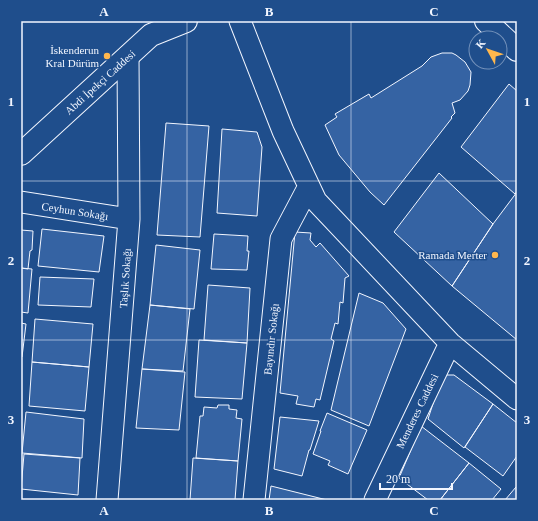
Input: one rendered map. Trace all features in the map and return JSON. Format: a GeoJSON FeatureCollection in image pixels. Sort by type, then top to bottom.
{"type":"FeatureCollection","features":[{"type":"Feature","properties":{"kind":"main road","name":"Abdi İpekçi Caddesi"},"geometry":{"type":"LineString","coordinates":[[21,154],[151,35],[186,21]]}},
{"type":"Feature","properties":{"kind":"main road"},"geometry":{"type":"LineString","coordinates":[[486,21],[517,50]]}},
{"type":"Feature","properties":{"kind":"street"},"geometry":{"type":"LineString","coordinates":[[240,21],[283,131],[316,201],[450,343],[517,399]]}},
{"type":"Feature","properties":{"kind":"street","name":"Taşlık Sokağı"},"geometry":{"type":"LineString","coordinates":[[107,500],[129,219],[128,56]]}},
{"type":"Feature","properties":{"kind":"street","name":"Bayındır Sokağı"},"geometry":{"type":"LineString","coordinates":[[254,500],[281,239],[309,186]]}},
{"type":"Feature","properties":{"kind":"street","name":"Ceyhun Sokağı"},"geometry":{"type":"LineString","coordinates":[[21,202],[129,219]]}},
{"type":"Feature","properties":{"kind":"street","name":"Menderes Caddesi"},"geometry":{"type":"LineString","coordinates":[[381,497],[450,343]]}},
{"type":"Feature","properties":{"kind":"building"},"geometry":{"type":"Polygon","coordinates":[[[442,53],[452,53],[456,55],[465,62],[468,70],[471,72],[470,85],[468,91],[460,100],[452,103],[455,113],[451,117],[452,118],[384,205],[370,192],[339,155],[325,125],[337,117],[335,114],[369,94],[371,98],[422,66],[431,57],[442,53]]]}},
{"type":"Feature","properties":{"kind":"building"},"geometry":{"type":"Polygon","coordinates":[[[509,84],[517,91],[517,191],[515,194],[461,147],[509,84]]]}},
{"type":"Feature","properties":{"kind":"building"},"geometry":{"type":"Polygon","coordinates":[[[166,123],[209,126],[200,237],[157,235],[166,123]]]}},
{"type":"Feature","properties":{"kind":"building"},"geometry":{"type":"Polygon","coordinates":[[[222,129],[257,132],[262,147],[257,216],[217,213],[222,129]]]}},
{"type":"Feature","properties":{"kind":"building"},"geometry":{"type":"Polygon","coordinates":[[[439,173],[493,224],[452,286],[394,232],[439,173]]]}},
{"type":"Feature","properties":{"kind":"building","name":"Ramada Merter"},"geometry":{"type":"Polygon","coordinates":[[[517,192],[517,340],[452,286],[493,224],[517,192]]]}},
{"type":"Feature","properties":{"kind":"building"},"geometry":{"type":"Polygon","coordinates":[[[42,229],[104,236],[99,272],[38,266],[42,229]]]}},
{"type":"Feature","properties":{"kind":"building"},"geometry":{"type":"Polygon","coordinates":[[[21,230],[33,231],[32,250],[30,251],[28,269],[21,268],[21,230]]]}},
{"type":"Feature","properties":{"kind":"building"},"geometry":{"type":"Polygon","coordinates":[[[295,232],[311,233],[310,240],[316,247],[320,243],[349,276],[345,278],[343,303],[340,302],[338,324],[335,323],[331,339],[334,341],[320,400],[316,399],[314,407],[296,404],[298,396],[280,393],[295,232]]]}},
{"type":"Feature","properties":{"kind":"building"},"geometry":{"type":"Polygon","coordinates":[[[214,234],[248,236],[247,251],[249,251],[247,270],[211,269],[214,234]]]}},
{"type":"Feature","properties":{"kind":"building"},"geometry":{"type":"Polygon","coordinates":[[[156,245],[200,250],[194,309],[150,305],[156,245]]]}},
{"type":"Feature","properties":{"kind":"building"},"geometry":{"type":"Polygon","coordinates":[[[21,268],[32,269],[28,313],[21,312],[21,268]]]}},
{"type":"Feature","properties":{"kind":"building"},"geometry":{"type":"Polygon","coordinates":[[[40,277],[94,279],[91,307],[38,305],[40,277]]]}},
{"type":"Feature","properties":{"kind":"building"},"geometry":{"type":"Polygon","coordinates":[[[208,285],[250,288],[247,343],[204,340],[208,285]]]}},
{"type":"Feature","properties":{"kind":"building"},"geometry":{"type":"Polygon","coordinates":[[[359,293],[383,303],[406,329],[369,426],[331,410],[359,293]]]}},
{"type":"Feature","properties":{"kind":"building"},"geometry":{"type":"Polygon","coordinates":[[[150,305],[190,309],[183,371],[142,369],[150,305]]]}},
{"type":"Feature","properties":{"kind":"building"},"geometry":{"type":"Polygon","coordinates":[[[35,319],[93,324],[89,367],[32,362],[35,319]]]}},
{"type":"Feature","properties":{"kind":"building"},"geometry":{"type":"Polygon","coordinates":[[[21,323],[26,324],[22,357],[21,357],[21,323]]]}},
{"type":"Feature","properties":{"kind":"building"},"geometry":{"type":"Polygon","coordinates":[[[199,340],[247,343],[242,399],[195,397],[199,340]]]}},
{"type":"Feature","properties":{"kind":"building"},"geometry":{"type":"Polygon","coordinates":[[[32,362],[89,367],[85,411],[29,406],[32,362]]]}},
{"type":"Feature","properties":{"kind":"building"},"geometry":{"type":"Polygon","coordinates":[[[142,369],[185,372],[179,430],[136,428],[142,369]]]}},
{"type":"Feature","properties":{"kind":"building"},"geometry":{"type":"Polygon","coordinates":[[[447,375],[454,375],[493,404],[464,448],[428,419],[441,379],[447,375]]]}},
{"type":"Feature","properties":{"kind":"building"},"geometry":{"type":"Polygon","coordinates":[[[493,404],[517,423],[517,456],[503,476],[465,447],[493,404]]]}},
{"type":"Feature","properties":{"kind":"building"},"geometry":{"type":"Polygon","coordinates":[[[218,405],[229,405],[229,409],[237,410],[236,418],[242,419],[238,461],[196,458],[200,416],[203,416],[204,407],[217,408],[218,405]]]}},
{"type":"Feature","properties":{"kind":"building"},"geometry":{"type":"Polygon","coordinates":[[[26,412],[84,419],[82,458],[22,453],[26,412]]]}},
{"type":"Feature","properties":{"kind":"building"},"geometry":{"type":"Polygon","coordinates":[[[327,413],[367,430],[348,474],[328,465],[330,461],[313,454],[327,413]]]}},
{"type":"Feature","properties":{"kind":"building"},"geometry":{"type":"Polygon","coordinates":[[[280,417],[319,421],[302,476],[274,469],[280,417]]]}},
{"type":"Feature","properties":{"kind":"building"},"geometry":{"type":"Polygon","coordinates":[[[421,426],[469,463],[440,500],[428,500],[399,478],[421,426]]]}},
{"type":"Feature","properties":{"kind":"building"},"geometry":{"type":"Polygon","coordinates":[[[24,454],[80,458],[78,495],[21,489],[24,454]]]}},
{"type":"Feature","properties":{"kind":"building"},"geometry":{"type":"Polygon","coordinates":[[[193,458],[238,461],[235,500],[190,500],[193,458]]]}},
{"type":"Feature","properties":{"kind":"building"},"geometry":{"type":"Polygon","coordinates":[[[469,463],[501,489],[492,500],[440,500],[469,463]]]}},
{"type":"Feature","properties":{"kind":"building"},"geometry":{"type":"Polygon","coordinates":[[[271,486],[327,500],[269,500],[271,486]]]}},
{"type":"Feature","properties":{"kind":"building"},"geometry":{"type":"Polygon","coordinates":[[[516,487],[517,500],[505,500],[516,487]]]}},
{"type":"Feature","properties":{"kind":"place","name":"İskenderun Kral Dürüm"},"geometry":{"type":"Point","coordinates":[107,56]}},
{"type":"Feature","properties":{"kind":"place","name":"Ramada Merter"},"geometry":{"type":"Point","coordinates":[495,255]}}]}
